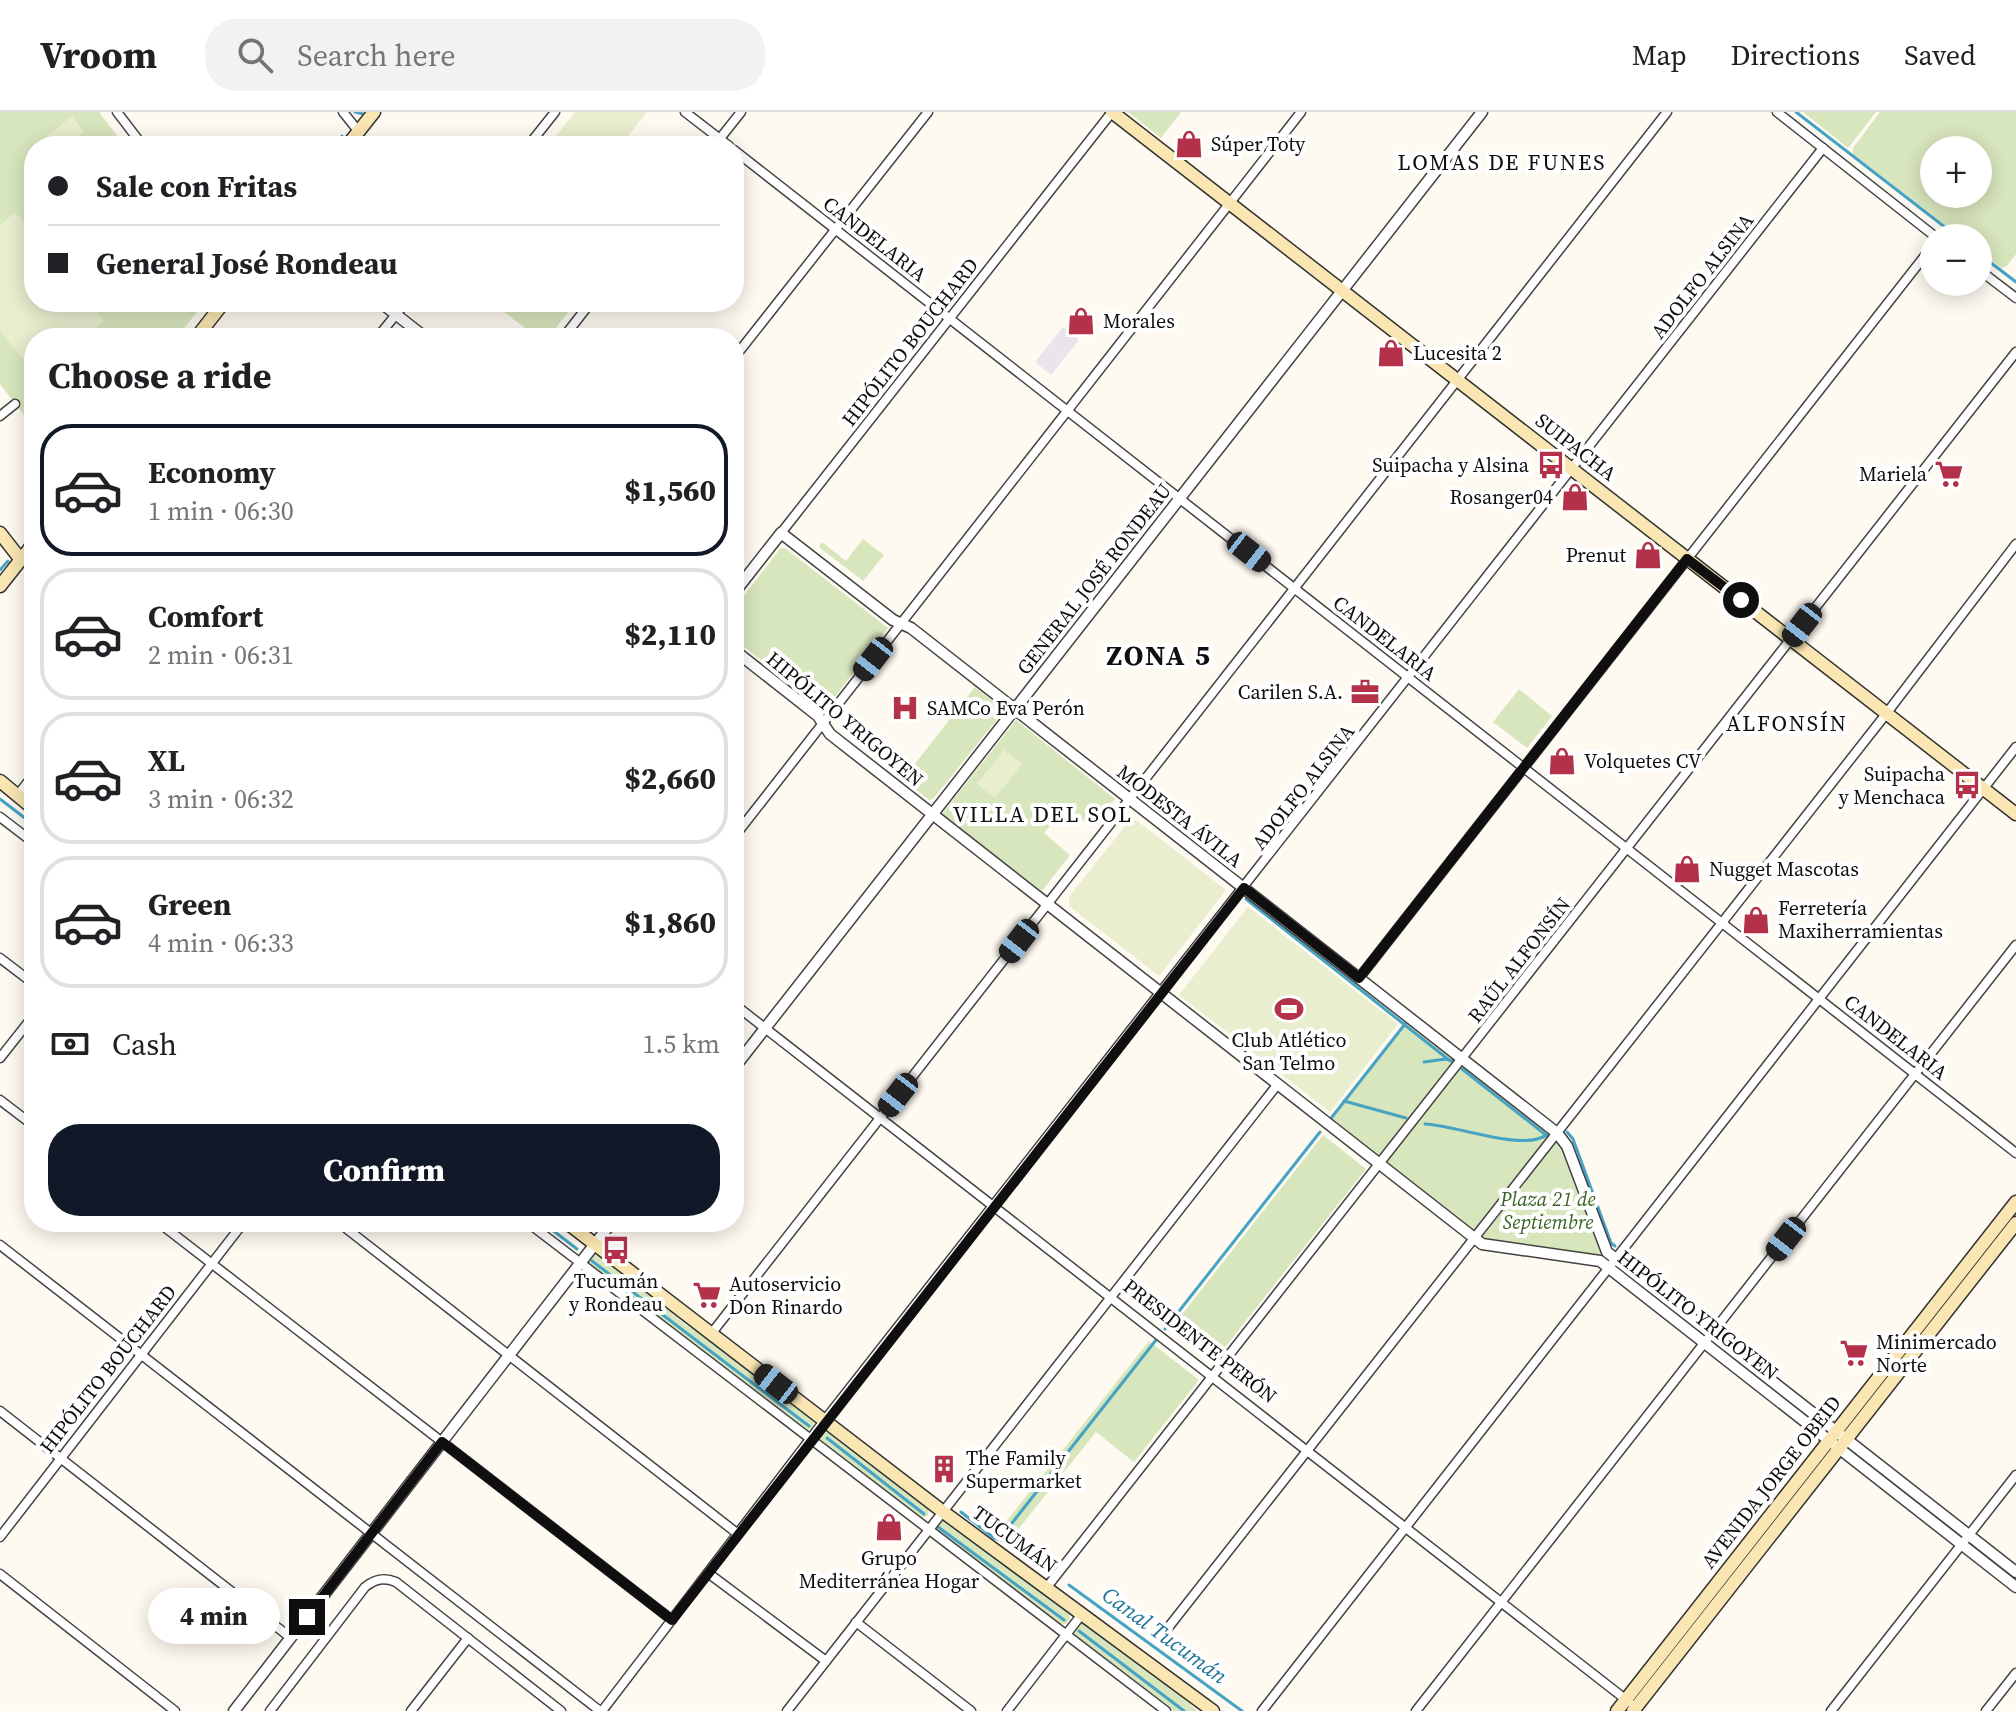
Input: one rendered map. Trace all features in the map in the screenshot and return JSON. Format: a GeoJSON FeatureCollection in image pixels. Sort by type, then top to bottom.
{"type":"FeatureCollection","features":[{"type":"Feature","properties":{"kind":"main road"},"geometry":{"type":"LineString","coordinates":[[356,136],[374,112]]}},
{"type":"Feature","properties":{"kind":"main road","name":"SUIPACHA"},"geometry":{"type":"LineString","coordinates":[[1112,112],[2016,814]]}},
{"type":"Feature","properties":{"kind":"main road"},"geometry":{"type":"LineString","coordinates":[[204,328],[216,312]]}},
{"type":"Feature","properties":{"kind":"main road"},"geometry":{"type":"LineString","coordinates":[[0,533],[21,560]]}},
{"type":"Feature","properties":{"kind":"main road"},"geometry":{"type":"LineString","coordinates":[[0,586],[24,556]]}},
{"type":"Feature","properties":{"kind":"main road"},"geometry":{"type":"LineString","coordinates":[[0,781],[24,801]]}},
{"type":"Feature","properties":{"kind":"main road","name":"AVENIDA JORGE OBEID"},"geometry":{"type":"LineString","coordinates":[[1617,1711],[1634,1707],[2016,1202]]}},
{"type":"Feature","properties":{"kind":"main road","name":"AVENIDA JORGE OBEID"},"geometry":{"type":"LineString","coordinates":[[1838,1440],[2016,1223]]}},
{"type":"Feature","properties":{"kind":"main road","name":"TUCUMÁN"},"geometry":{"type":"LineString","coordinates":[[579,1232],[942,1511],[1213,1711]]}},
{"type":"Feature","properties":{"kind":"street"},"geometry":{"type":"LineString","coordinates":[[117,112],[135,136]]}},
{"type":"Feature","properties":{"kind":"street"},"geometry":{"type":"LineString","coordinates":[[343,112],[359,132]]}},
{"type":"Feature","properties":{"kind":"street"},"geometry":{"type":"LineString","coordinates":[[536,136],[555,112]]}},
{"type":"Feature","properties":{"kind":"street"},"geometry":{"type":"LineString","coordinates":[[685,112],[711,136]]}},
{"type":"Feature","properties":{"kind":"street"},"geometry":{"type":"LineString","coordinates":[[722,136],[741,112]]}},
{"type":"Feature","properties":{"kind":"street"},"geometry":{"type":"LineString","coordinates":[[744,345],[928,112]]}},
{"type":"Feature","properties":{"kind":"street","name":"HIPÓLITO BOUCHARD"},"geometry":{"type":"LineString","coordinates":[[744,573],[781,533],[1112,112]]}},
{"type":"Feature","properties":{"kind":"street"},"geometry":{"type":"LineString","coordinates":[[744,824],[1301,112]]}},
{"type":"Feature","properties":{"kind":"street","name":"GENERAL JOSÉ RONDEAU"},"geometry":{"type":"LineString","coordinates":[[744,1055],[1482,112]]}},
{"type":"Feature","properties":{"kind":"street"},"geometry":{"type":"LineString","coordinates":[[711,1334],[1667,112]]}},
{"type":"Feature","properties":{"kind":"street"},"geometry":{"type":"LineString","coordinates":[[1777,112],[1920,225]]}},
{"type":"Feature","properties":{"kind":"street","name":"ADOLFO ALSINA"},"geometry":{"type":"LineString","coordinates":[[601,1711],[824,1421],[1823,148]]}},
{"type":"Feature","properties":{"kind":"street","name":"CANDELARIA"},"geometry":{"type":"LineString","coordinates":[[744,158],[2016,1153]]}},
{"type":"Feature","properties":{"kind":"street"},"geometry":{"type":"LineString","coordinates":[[1359,978],[1920,262]]}},
{"type":"Feature","properties":{"kind":"street"},"geometry":{"type":"LineString","coordinates":[[1992,280],[2016,298]]}},
{"type":"Feature","properties":{"kind":"street"},"geometry":{"type":"LineString","coordinates":[[392,312],[413,328]]}},
{"type":"Feature","properties":{"kind":"street"},"geometry":{"type":"LineString","coordinates":[[385,328],[398,312]]}},
{"type":"Feature","properties":{"kind":"street"},"geometry":{"type":"LineString","coordinates":[[571,328],[583,312]]}},
{"type":"Feature","properties":{"kind":"street","name":"RAÚL ALFONSÍN"},"geometry":{"type":"LineString","coordinates":[[1047,1587],[2016,352]]}},
{"type":"Feature","properties":{"kind":"street"},"geometry":{"type":"LineString","coordinates":[[0,416],[15,404]]}},
{"type":"Feature","properties":{"kind":"street","name":"MODESTA ÁVILA"},"geometry":{"type":"LineString","coordinates":[[781,533],[893,620],[911,628],[1557,1133],[1567,1146],[1611,1263]]}},
{"type":"Feature","properties":{"kind":"street"},"geometry":{"type":"LineString","coordinates":[[1160,1638],[2016,544]]}},
{"type":"Feature","properties":{"kind":"street","name":"HIPÓLITO YRIGOYEN"},"geometry":{"type":"LineString","coordinates":[[744,658],[818,716],[830,734],[932,816],[1482,1244],[1611,1263],[1838,1440],[2016,1572]]}},
{"type":"Feature","properties":{"kind":"street"},"geometry":{"type":"LineString","coordinates":[[1262,1711],[2016,747]]}},
{"type":"Feature","properties":{"kind":"street"},"geometry":{"type":"LineString","coordinates":[[17,796],[24,787]]}},
{"type":"Feature","properties":{"kind":"street"},"geometry":{"type":"LineString","coordinates":[[0,817],[24,835]]}},
{"type":"Feature","properties":{"kind":"street"},"geometry":{"type":"LineString","coordinates":[[1416,1711],[2016,945]]}},
{"type":"Feature","properties":{"kind":"street"},"geometry":{"type":"LineString","coordinates":[[0,958],[24,976]]}},
{"type":"Feature","properties":{"kind":"street","name":"PRESIDENTE PERÓN"},"geometry":{"type":"LineString","coordinates":[[744,1012],[1634,1707]]}},
{"type":"Feature","properties":{"kind":"street"},"geometry":{"type":"LineString","coordinates":[[0,1058],[24,1028]]}},
{"type":"Feature","properties":{"kind":"street"},"geometry":{"type":"LineString","coordinates":[[787,1711],[1277,1085]]}},
{"type":"Feature","properties":{"kind":"street"},"geometry":{"type":"LineString","coordinates":[[0,1100],[24,1118]]}},
{"type":"Feature","properties":{"kind":"street"},"geometry":{"type":"LineString","coordinates":[[171,1232],[672,1620]]}},
{"type":"Feature","properties":{"kind":"street","name":"HIPÓLITO BOUCHARD"},"geometry":{"type":"LineString","coordinates":[[0,1537],[236,1232]]}},
{"type":"Feature","properties":{"kind":"street"},"geometry":{"type":"LineString","coordinates":[[351,1232],[738,1534]]}},
{"type":"Feature","properties":{"kind":"street"},"geometry":{"type":"LineString","coordinates":[[540,1232],[1166,1711]]}},
{"type":"Feature","properties":{"kind":"street"},"geometry":{"type":"LineString","coordinates":[[234,1711],[604,1232]]}},
{"type":"Feature","properties":{"kind":"street"},"geometry":{"type":"LineString","coordinates":[[0,1245],[601,1711]]}},
{"type":"Feature","properties":{"kind":"street"},"geometry":{"type":"LineString","coordinates":[[0,1411],[291,1638]]}},
{"type":"Feature","properties":{"kind":"street","name":"HIPÓLITO YRIGOYEN"},"geometry":{"type":"LineString","coordinates":[[1838,1440],[1961,1545],[2016,1587]]}},
{"type":"Feature","properties":{"kind":"street"},"geometry":{"type":"LineString","coordinates":[[1831,1711],[2016,1475]]}},
{"type":"Feature","properties":{"kind":"street"},"geometry":{"type":"LineString","coordinates":[[708,1573],[826,1661]]}},
{"type":"Feature","properties":{"kind":"street"},"geometry":{"type":"LineString","coordinates":[[0,1574],[175,1711]]}},
{"type":"Feature","properties":{"kind":"street"},"geometry":{"type":"LineString","coordinates":[[270,1711],[365,1587],[374,1580],[388,1579],[396,1582],[558,1710]]}},
{"type":"Feature","properties":{"kind":"street"},"geometry":{"type":"LineString","coordinates":[[1007,1711],[1082,1614]]}},
{"type":"Feature","properties":{"kind":"street"},"geometry":{"type":"LineString","coordinates":[[856,1622],[971,1711]]}},
{"type":"Feature","properties":{"kind":"street"},"geometry":{"type":"LineString","coordinates":[[411,1711],[468,1638]]}},
{"type":"Feature","properties":{"kind":"street"},"geometry":{"type":"LineString","coordinates":[[1986,1711],[2016,1673]]}},
{"type":"Feature","properties":{"kind":"shaded area"},"geometry":{"type":"Polygon","coordinates":[[[1063,327],[1079,340],[1051,375],[1035,362],[1063,327]]]}},
{"type":"Feature","properties":{"kind":"green space"},"geometry":{"type":"Polygon","coordinates":[[[0,112],[99,112],[117,136],[24,136],[24,312],[197,312],[184,328],[24,328],[24,415],[0,384],[0,112]]]}},
{"type":"Feature","properties":{"kind":"green space"},"geometry":{"type":"Polygon","coordinates":[[[575,112],[647,112],[628,136],[556,136],[575,112]]]}},
{"type":"Feature","properties":{"kind":"green space"},"geometry":{"type":"Polygon","coordinates":[[[1128,112],[1181,112],[1161,138],[1128,112]]]}},
{"type":"Feature","properties":{"kind":"green space"},"geometry":{"type":"Polygon","coordinates":[[[1803,112],[1876,112],[1848,148],[1803,112]]]}},
{"type":"Feature","properties":{"kind":"green space"},"geometry":{"type":"Polygon","coordinates":[[[1880,112],[2016,112],[2016,254],[2007,266],[2001,268],[1992,261],[1992,224],[1944,224],[1923,208],[1992,208],[1992,136],[1920,136],[1920,206],[1853,154],[1853,148],[1880,112]]]}},
{"type":"Feature","properties":{"kind":"green space"},"geometry":{"type":"Polygon","coordinates":[[[72,116],[84,132],[79,136],[47,136],[72,116]]]}},
{"type":"Feature","properties":{"kind":"green space"},"geometry":{"type":"Polygon","coordinates":[[[15,212],[24,223],[24,312],[97,312],[104,321],[95,328],[24,328],[24,360],[0,331],[0,225],[15,212]]]}},
{"type":"Feature","properties":{"kind":"green space"},"geometry":{"type":"Polygon","coordinates":[[[504,312],[568,312],[556,328],[525,328],[504,312]]]}},
{"type":"Feature","properties":{"kind":"green space"},"geometry":{"type":"Polygon","coordinates":[[[863,539],[884,555],[863,581],[819,547],[822,542],[846,561],[863,539]]]}},
{"type":"Feature","properties":{"kind":"green space"},"geometry":{"type":"Polygon","coordinates":[[[785,548],[888,628],[827,707],[823,708],[744,647],[744,596],[780,549],[785,548]]]}},
{"type":"Feature","properties":{"kind":"green space"},"geometry":{"type":"Polygon","coordinates":[[[975,687],[1003,712],[933,799],[929,800],[903,779],[975,687]]]}},
{"type":"Feature","properties":{"kind":"green space"},"geometry":{"type":"Polygon","coordinates":[[[1519,689],[1552,716],[1527,748],[1493,722],[1519,689]]]}},
{"type":"Feature","properties":{"kind":"green space"},"geometry":{"type":"Polygon","coordinates":[[[1016,720],[1115,799],[1092,827],[1066,806],[1044,833],[1070,855],[1042,891],[942,814],[1016,720]]]}},
{"type":"Feature","properties":{"kind":"green space"},"geometry":{"type":"Polygon","coordinates":[[[1004,750],[1022,764],[995,798],[977,784],[1004,750]]]}},
{"type":"Feature","properties":{"kind":"green space"},"geometry":{"type":"Polygon","coordinates":[[[1136,820],[1226,890],[1159,976],[1069,906],[1069,897],[1129,821],[1136,820]]]}},
{"type":"Feature","properties":{"kind":"green space","name":"Club Atlético San Telmo"},"geometry":{"type":"Polygon","coordinates":[[[1248,907],[1398,1024],[1330,1112],[1179,995],[1248,907]]]}},
{"type":"Feature","properties":{"kind":"green space"},"geometry":{"type":"Polygon","coordinates":[[[1410,1018],[1557,1133],[1475,1238],[1326,1124],[1410,1018]]]}},
{"type":"Feature","properties":{"kind":"green space"},"geometry":{"type":"Polygon","coordinates":[[[1323,1135],[1366,1169],[1214,1361],[1172,1327],[1323,1135]]]}},
{"type":"Feature","properties":{"kind":"green space","name":"Plaza 21 de Septiembre"},"geometry":{"type":"Polygon","coordinates":[[[1558,1139],[1603,1253],[1598,1255],[1485,1240],[1481,1235],[1554,1140],[1558,1139]]]}},
{"type":"Feature","properties":{"kind":"green space"},"geometry":{"type":"Polygon","coordinates":[[[600,1255],[686,1325],[811,1418],[814,1422],[812,1429],[805,1431],[589,1265],[588,1260],[600,1255]]]}},
{"type":"Feature","properties":{"kind":"green space"},"geometry":{"type":"Polygon","coordinates":[[[1149,1341],[1199,1380],[1134,1462],[1096,1432],[1012,1537],[997,1533],[1149,1341]]]}},
{"type":"Feature","properties":{"kind":"green space"},"geometry":{"type":"Polygon","coordinates":[[[822,1432],[831,1433],[928,1508],[928,1516],[920,1518],[820,1443],[822,1432]]]}},
{"type":"Feature","properties":{"kind":"green space"},"geometry":{"type":"Polygon","coordinates":[[[942,1519],[1063,1605],[1069,1612],[1070,1619],[1066,1624],[1059,1624],[938,1533],[936,1525],[942,1519]]]}},
{"type":"Feature","properties":{"kind":"green space"},"geometry":{"type":"Polygon","coordinates":[[[1082,1623],[1090,1625],[1173,1687],[1197,1711],[1174,1711],[1077,1639],[1073,1630],[1082,1623]]]}},
{"type":"Feature","properties":{"kind":"waterway"},"geometry":{"type":"LineString","coordinates":[[355,112],[363,114]]}},
{"type":"Feature","properties":{"kind":"waterway"},"geometry":{"type":"LineString","coordinates":[[1796,112],[1941,224]]}},
{"type":"Feature","properties":{"kind":"waterway"},"geometry":{"type":"LineString","coordinates":[[1992,264],[2016,282]]}},
{"type":"Feature","properties":{"kind":"waterway"},"geometry":{"type":"LineString","coordinates":[[0,570],[8,561]]}},
{"type":"Feature","properties":{"kind":"waterway","name":"Canal Tucumán"},"geometry":{"type":"LineString","coordinates":[[0,799],[24,817]]}},
{"type":"Feature","properties":{"kind":"waterway"},"geometry":{"type":"LineString","coordinates":[[1246,899],[1449,1060]]}},
{"type":"Feature","properties":{"kind":"waterway"},"geometry":{"type":"LineString","coordinates":[[1332,1117],[1409,1019]]}},
{"type":"Feature","properties":{"kind":"waterway"},"geometry":{"type":"LineString","coordinates":[[1424,1062],[1452,1061]]}},
{"type":"Feature","properties":{"kind":"waterway"},"geometry":{"type":"LineString","coordinates":[[1462,1069],[1546,1135]]}},
{"type":"Feature","properties":{"kind":"waterway"},"geometry":{"type":"LineString","coordinates":[[1344,1101],[1406,1118]]}},
{"type":"Feature","properties":{"kind":"waterway"},"geometry":{"type":"LineString","coordinates":[[1425,1124],[1523,1141],[1548,1134]]}},
{"type":"Feature","properties":{"kind":"waterway"},"geometry":{"type":"LineString","coordinates":[[1165,1329],[1320,1132]]}},
{"type":"Feature","properties":{"kind":"waterway"},"geometry":{"type":"LineString","coordinates":[[1567,1132],[1573,1139],[1611,1243],[1615,1246]]}},
{"type":"Feature","properties":{"kind":"waterway","name":"Canal Tucumán"},"geometry":{"type":"LineString","coordinates":[[555,1232],[577,1249]]}},
{"type":"Feature","properties":{"kind":"waterway","name":"Canal Tucumán"},"geometry":{"type":"LineString","coordinates":[[592,1261],[809,1426]]}},
{"type":"Feature","properties":{"kind":"waterway"},"geometry":{"type":"LineString","coordinates":[[1005,1542],[1005,1532],[1156,1340]]}},
{"type":"Feature","properties":{"kind":"waterway","name":"Canal Tucumán"},"geometry":{"type":"LineString","coordinates":[[827,1438],[924,1514]]}},
{"type":"Feature","properties":{"kind":"waterway","name":"Canal Tucumán"},"geometry":{"type":"LineString","coordinates":[[961,1512],[994,1538],[1013,1543],[1048,1569]]}},
{"type":"Feature","properties":{"kind":"waterway","name":"Canal Tucumán"},"geometry":{"type":"LineString","coordinates":[[938,1527],[1064,1620]]}},
{"type":"Feature","properties":{"kind":"waterway","name":"Canal Tucumán"},"geometry":{"type":"LineString","coordinates":[[1069,1585],[1242,1711]]}},
{"type":"Feature","properties":{"kind":"waterway","name":"Canal Tucumán"},"geometry":{"type":"LineString","coordinates":[[1079,1631],[1184,1711]]}},
{"type":"Feature","properties":{"kind":"place","name":"Súper Toty"},"geometry":{"type":"Point","coordinates":[1189,144]}},
{"type":"Feature","properties":{"kind":"place","name":"Morales"},"geometry":{"type":"Point","coordinates":[1081,321]}},
{"type":"Feature","properties":{"kind":"place","name":"Lucesita 2"},"geometry":{"type":"Point","coordinates":[1391,353]}},
{"type":"Feature","properties":{"kind":"place","name":"Suipacha y Alsina"},"geometry":{"type":"Point","coordinates":[1551,465]}},
{"type":"Feature","properties":{"kind":"place","name":"Mariela"},"geometry":{"type":"Point","coordinates":[1949,474]}},
{"type":"Feature","properties":{"kind":"place","name":"Rosanger04"},"geometry":{"type":"Point","coordinates":[1575,497]}},
{"type":"Feature","properties":{"kind":"place","name":"Prenut"},"geometry":{"type":"Point","coordinates":[1648,555]}},
{"type":"Feature","properties":{"kind":"place","name":"Carilen S.A."},"geometry":{"type":"Point","coordinates":[1365,692]}},
{"type":"Feature","properties":{"kind":"place","name":"SAMCo Eva Perón"},"geometry":{"type":"Point","coordinates":[905,708]}},
{"type":"Feature","properties":{"kind":"place","name":"Volquetes CV"},"geometry":{"type":"Point","coordinates":[1562,761]}},
{"type":"Feature","properties":{"kind":"place","name":"Suipacha y Menchaca"},"geometry":{"type":"Point","coordinates":[1967,785]}},
{"type":"Feature","properties":{"kind":"place","name":"Nugget Mascotas"},"geometry":{"type":"Point","coordinates":[1687,869]}},
{"type":"Feature","properties":{"kind":"place","name":"Ferretería Maxiherramientas"},"geometry":{"type":"Point","coordinates":[1756,920]}},
{"type":"Feature","properties":{"kind":"place","name":"Club Atlético San Telmo"},"geometry":{"type":"Point","coordinates":[1289,1009]}},
{"type":"Feature","properties":{"kind":"place","name":"Tucumán y Rondeau"},"geometry":{"type":"Point","coordinates":[616,1250]}},
{"type":"Feature","properties":{"kind":"place","name":"Autoservicio Don Rinardo"},"geometry":{"type":"Point","coordinates":[707,1295]}},
{"type":"Feature","properties":{"kind":"place","name":"Minimercado Norte"},"geometry":{"type":"Point","coordinates":[1854,1353]}},
{"type":"Feature","properties":{"kind":"place","name":"The Family Supermarket"},"geometry":{"type":"Point","coordinates":[944,1469]}},
{"type":"Feature","properties":{"kind":"place","name":"Grupo Mediterránea Hogar"},"geometry":{"type":"Point","coordinates":[889,1527]}},
{"type":"Feature","properties":{"kind":"district","name":"LOMAS DE FUNES"},"geometry":{"type":"Point","coordinates":[1502,162]}},
{"type":"Feature","properties":{"kind":"district","name":"ZONA 5"},"geometry":{"type":"Point","coordinates":[1159,655]}},
{"type":"Feature","properties":{"kind":"district","name":"ALFONSÍN"},"geometry":{"type":"Point","coordinates":[1787,723]}},
{"type":"Feature","properties":{"kind":"district","name":"VILLA DEL SOL"},"geometry":{"type":"Point","coordinates":[1043,814]}},
{"type":"Feature","properties":{"kind":"route"},"geometry":{"type":"LineString","coordinates":[[307,1617],[442,1442],[672,1620],[824,1421],[1244,888],[1359,978],[1687,559],[1741,600]]}}]}
